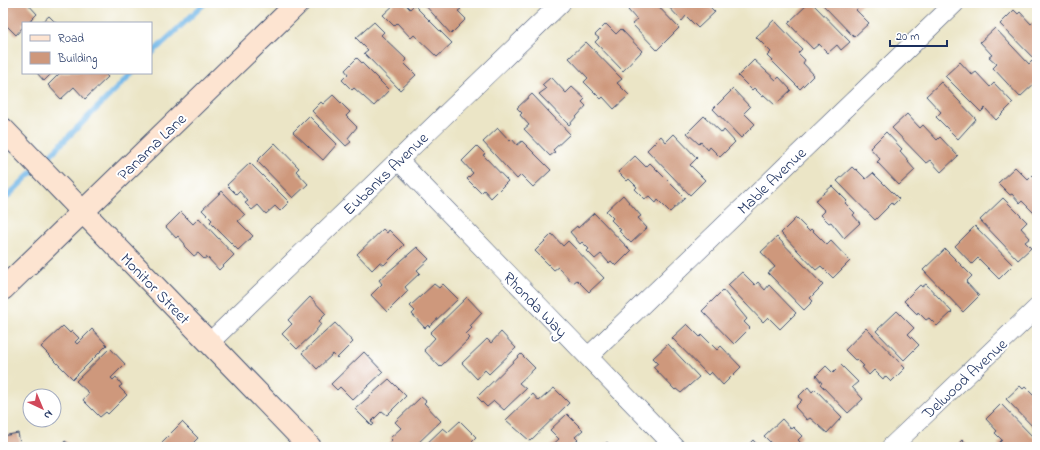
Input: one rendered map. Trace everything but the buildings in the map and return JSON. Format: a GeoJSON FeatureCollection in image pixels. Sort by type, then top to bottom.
{"type":"FeatureCollection","features":[{"type":"Feature","properties":{"kind":"street","name":"Panama Lane"},"geometry":{"type":"LineString","coordinates":[[3,289],[298,3]]}},
{"type":"Feature","properties":{"kind":"street","name":"Eubanks Avenue"},"geometry":{"type":"LineString","coordinates":[[209,343],[561,3]]}},
{"type":"Feature","properties":{"kind":"street","name":"Mable Avenue"},"geometry":{"type":"LineString","coordinates":[[588,357],[955,3]]}},
{"type":"Feature","properties":{"kind":"street","name":"Monitor Street"},"geometry":{"type":"LineString","coordinates":[[3,129],[310,447]]}},
{"type":"Feature","properties":{"kind":"street","name":"Rhonda Way"},"geometry":{"type":"LineString","coordinates":[[398,160],[675,447]]}},
{"type":"Feature","properties":{"kind":"street","name":"Delwood Avenue"},"geometry":{"type":"LineString","coordinates":[[891,447],[1037,308]]}},
{"type":"Feature","properties":{"kind":"waterway"},"geometry":{"type":"LineString","coordinates":[[152,53],[205,3]]}},
{"type":"Feature","properties":{"kind":"waterway"},"geometry":{"type":"LineString","coordinates":[[42,163],[131,74]]}},
{"type":"Feature","properties":{"kind":"waterway"},"geometry":{"type":"LineString","coordinates":[[3,201],[35,169]]}}]}
